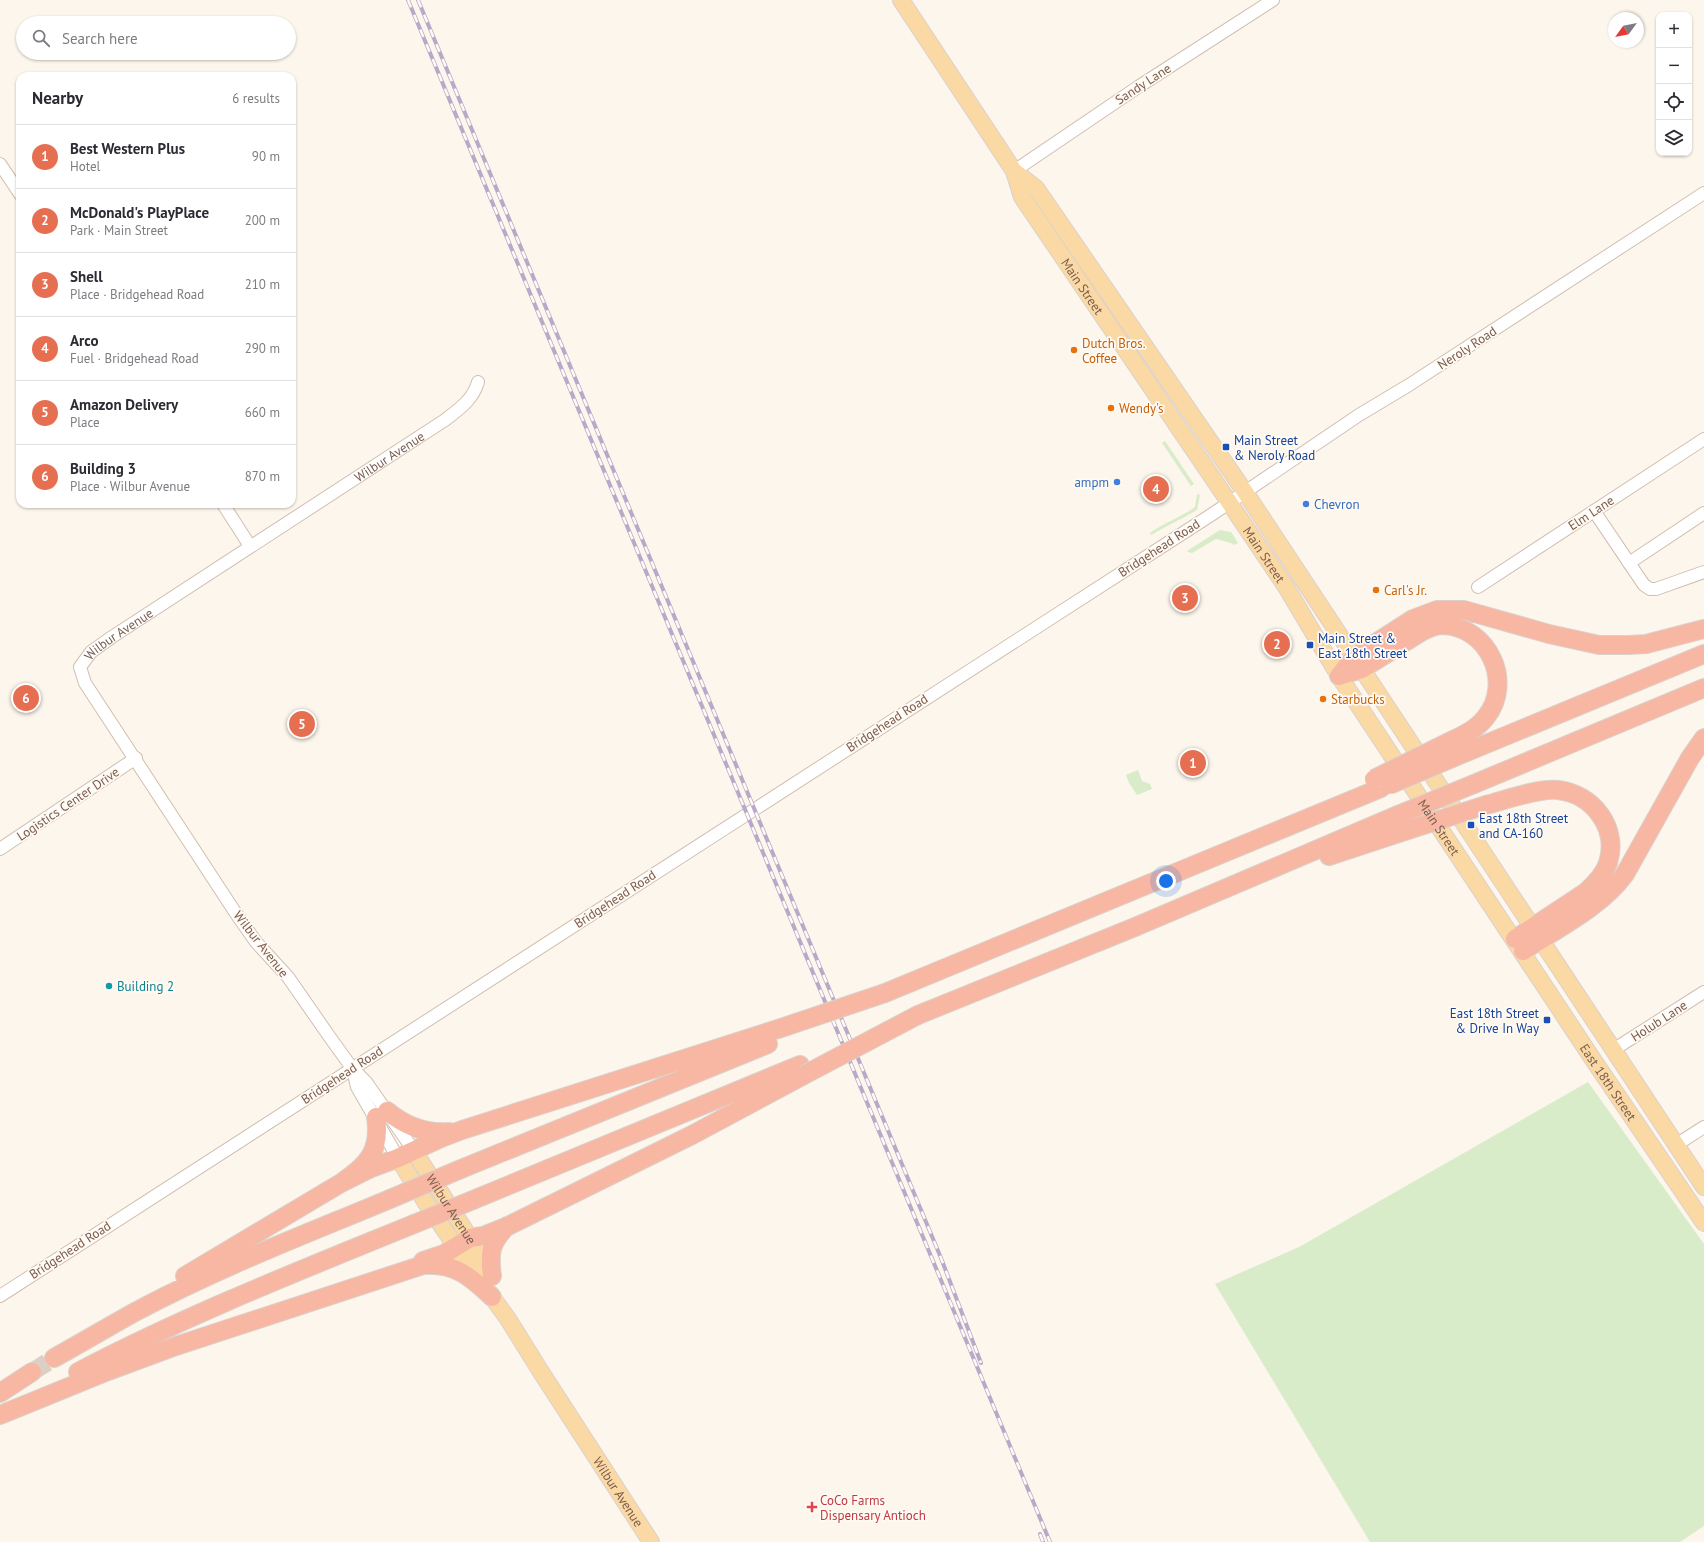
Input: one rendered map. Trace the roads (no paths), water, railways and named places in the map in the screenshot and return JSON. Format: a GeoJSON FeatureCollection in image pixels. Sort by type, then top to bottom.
{"type":"FeatureCollection","features":[{"type":"Feature","properties":{"kind":"highway"},"geometry":{"type":"LineString","coordinates":[[1339,676],[1358,663],[1413,619],[1437,610],[1464,610],[1567,639],[1614,646],[1646,644],[1704,629]]}},
{"type":"Feature","properties":{"kind":"highway"},"geometry":{"type":"LineString","coordinates":[[1358,663],[1431,627],[1443,625],[1456,627],[1468,632],[1479,640],[1487,649],[1495,665],[1498,683],[1496,696],[1490,712],[1479,726],[1454,749]]}},
{"type":"Feature","properties":{"kind":"highway"},"geometry":{"type":"LineString","coordinates":[[54,1358],[136,1312],[231,1266],[782,1032],[885,993],[1171,875],[1454,749],[1704,654]]}},
{"type":"Feature","properties":{"kind":"highway"},"geometry":{"type":"LineString","coordinates":[[0,1414],[91,1365],[163,1330],[279,1279],[473,1200],[802,1070],[918,1015],[1135,927],[1398,815],[1704,688]]}},
{"type":"Feature","properties":{"kind":"highway"},"geometry":{"type":"LineString","coordinates":[[1536,933],[1597,903],[1617,886],[1690,758],[1704,738]]}},
{"type":"Feature","properties":{"kind":"highway"},"geometry":{"type":"LineString","coordinates":[[1135,927],[1160,923],[1289,869],[1486,805],[1556,789],[1570,792],[1582,797],[1600,814],[1610,838],[1609,857],[1603,874],[1596,883],[1536,933],[1519,945]]}},
{"type":"Feature","properties":{"kind":"highway"},"geometry":{"type":"LineString","coordinates":[[136,1312],[157,1292],[341,1183],[370,1168],[406,1155],[441,1138],[462,1130],[782,1032]]}},
{"type":"Feature","properties":{"kind":"highway"},"geometry":{"type":"LineString","coordinates":[[370,1282],[412,1264],[444,1254],[463,1243],[508,1226],[692,1135],[802,1070]]}},
{"type":"Feature","properties":{"kind":"highway"},"geometry":{"type":"LineString","coordinates":[[341,1183],[358,1171],[372,1156],[378,1138],[381,1114],[426,1131],[436,1132],[462,1130]]}},
{"type":"Feature","properties":{"kind":"highway"},"geometry":{"type":"LineString","coordinates":[[492,1276],[490,1261],[491,1249],[495,1241],[508,1226]]}},
{"type":"Feature","properties":{"kind":"highway"},"geometry":{"type":"LineString","coordinates":[[0,1414],[170,1348],[423,1265],[445,1265],[466,1274],[492,1297]]}},
{"type":"Feature","properties":{"kind":"highway"},"geometry":{"type":"LineString","coordinates":[[0,1393],[32,1372]]}},
{"type":"Feature","properties":{"kind":"main road","name":"Main Street"},"geometry":{"type":"LineString","coordinates":[[901,0],[1014,171],[1022,197],[1286,587],[1339,676],[1519,945]]}},
{"type":"Feature","properties":{"kind":"main road","name":"Main Street"},"geometry":{"type":"LineString","coordinates":[[1014,171],[1036,188],[1245,492],[1536,933]]}},
{"type":"Feature","properties":{"kind":"main road","name":"East 18th Street"},"geometry":{"type":"LineString","coordinates":[[1536,933],[1704,1187]]}},
{"type":"Feature","properties":{"kind":"main road","name":"East 18th Street"},"geometry":{"type":"LineString","coordinates":[[1519,945],[1594,1061],[1704,1223]]}},
{"type":"Feature","properties":{"kind":"main road","name":"Wilbur Avenue"},"geometry":{"type":"LineString","coordinates":[[406,1155],[426,1203],[492,1276],[499,1290],[508,1319]]}},
{"type":"Feature","properties":{"kind":"main road","name":"Wilbur Avenue"},"geometry":{"type":"LineString","coordinates":[[463,1243],[492,1297],[508,1319],[651,1542]]}},
{"type":"Feature","properties":{"kind":"street","name":"Sandy Lane"},"geometry":{"type":"LineString","coordinates":[[1014,171],[1138,87],[1273,0]]}},
{"type":"Feature","properties":{"kind":"street"},"geometry":{"type":"LineString","coordinates":[[0,164],[16,188]]}},
{"type":"Feature","properties":{"kind":"street","name":"Neroly Road"},"geometry":{"type":"LineString","coordinates":[[1229,502],[1359,415],[1409,386],[1704,193]]}},
{"type":"Feature","properties":{"kind":"street","name":"Wilbur Avenue"},"geometry":{"type":"LineString","coordinates":[[406,1155],[381,1114],[366,1082],[352,1068],[288,977],[256,942],[136,758],[85,683],[80,667],[91,652],[102,644],[465,406],[476,391],[478,382]]}},
{"type":"Feature","properties":{"kind":"street","name":"Elm Lane"},"geometry":{"type":"LineString","coordinates":[[1478,587],[1704,439]]}},
{"type":"Feature","properties":{"kind":"street","name":"Bridgehead Road"},"geometry":{"type":"LineString","coordinates":[[0,1296],[1229,502]]}},
{"type":"Feature","properties":{"kind":"street"},"geometry":{"type":"LineString","coordinates":[[225,508],[250,546]]}},
{"type":"Feature","properties":{"kind":"street"},"geometry":{"type":"LineString","coordinates":[[1594,511],[1644,585],[1650,589],[1656,589],[1704,572]]}},
{"type":"Feature","properties":{"kind":"street"},"geometry":{"type":"LineString","coordinates":[[1629,563],[1704,513]]}},
{"type":"Feature","properties":{"kind":"street","name":"Logistics Center Drive"},"geometry":{"type":"LineString","coordinates":[[0,849],[136,758]]}},
{"type":"Feature","properties":{"kind":"street","name":"Holub Lane"},"geometry":{"type":"LineString","coordinates":[[1613,1050],[1704,992]]}},
{"type":"Feature","properties":{"kind":"street","name":"Wilbur Avenue"},"geometry":{"type":"LineString","coordinates":[[381,1114],[406,1155]]}},
{"type":"Feature","properties":{"kind":"street"},"geometry":{"type":"LineString","coordinates":[[1676,1145],[1704,1127]]}},
{"type":"Feature","properties":{"kind":"tunnel"},"geometry":{"type":"LineString","coordinates":[[32,1372],[54,1358]]}},
{"type":"Feature","properties":{"kind":"railway"},"geometry":{"type":"LineString","coordinates":[[408,0],[1050,1542]]}},
{"type":"Feature","properties":{"kind":"railway"},"geometry":{"type":"LineString","coordinates":[[418,0],[941,1258],[981,1363]]}},
{"type":"Feature","properties":{"kind":"railway"},"geometry":{"type":"LineString","coordinates":[[1040,1534],[1043,1542]]}},
{"type":"Feature","properties":{"kind":"place","name":"Dutch Bros. Coffee"},"geometry":{"type":"Point","coordinates":[1074,350]}},
{"type":"Feature","properties":{"kind":"place","name":"Wendy's"},"geometry":{"type":"Point","coordinates":[1111,408]}},
{"type":"Feature","properties":{"kind":"place","name":"Main Street & Neroly Road"},"geometry":{"type":"Point","coordinates":[1226,447]}},
{"type":"Feature","properties":{"kind":"place","name":"ampm"},"geometry":{"type":"Point","coordinates":[1117,482]}},
{"type":"Feature","properties":{"kind":"place","name":"Arco"},"geometry":{"type":"Point","coordinates":[1156,489]}},
{"type":"Feature","properties":{"kind":"place","name":"Chevron"},"geometry":{"type":"Point","coordinates":[1306,504]}},
{"type":"Feature","properties":{"kind":"place","name":"Carl's Jr."},"geometry":{"type":"Point","coordinates":[1376,590]}},
{"type":"Feature","properties":{"kind":"place","name":"Shell"},"geometry":{"type":"Point","coordinates":[1185,598]}},
{"type":"Feature","properties":{"kind":"place","name":"McDonald's PlayPlace"},"geometry":{"type":"Point","coordinates":[1277,644]}},
{"type":"Feature","properties":{"kind":"place","name":"Main Street & East 18th Street"},"geometry":{"type":"Point","coordinates":[1310,645]}},
{"type":"Feature","properties":{"kind":"place","name":"Building 3"},"geometry":{"type":"Point","coordinates":[26,698]}},
{"type":"Feature","properties":{"kind":"place","name":"Starbucks"},"geometry":{"type":"Point","coordinates":[1323,699]}},
{"type":"Feature","properties":{"kind":"place","name":"Amazon Delivery"},"geometry":{"type":"Point","coordinates":[302,724]}},
{"type":"Feature","properties":{"kind":"place","name":"Best Western Plus"},"geometry":{"type":"Point","coordinates":[1193,763]}},
{"type":"Feature","properties":{"kind":"place","name":"East 18th Street and CA-160"},"geometry":{"type":"Point","coordinates":[1471,825]}},
{"type":"Feature","properties":{"kind":"place","name":"Building 2"},"geometry":{"type":"Point","coordinates":[109,986]}},
{"type":"Feature","properties":{"kind":"place","name":"East 18th Street & Drive In Way"},"geometry":{"type":"Point","coordinates":[1547,1020]}},
{"type":"Feature","properties":{"kind":"place","name":"CoCo Farms Dispensary Antioch"},"geometry":{"type":"Point","coordinates":[812,1507]}}]}
